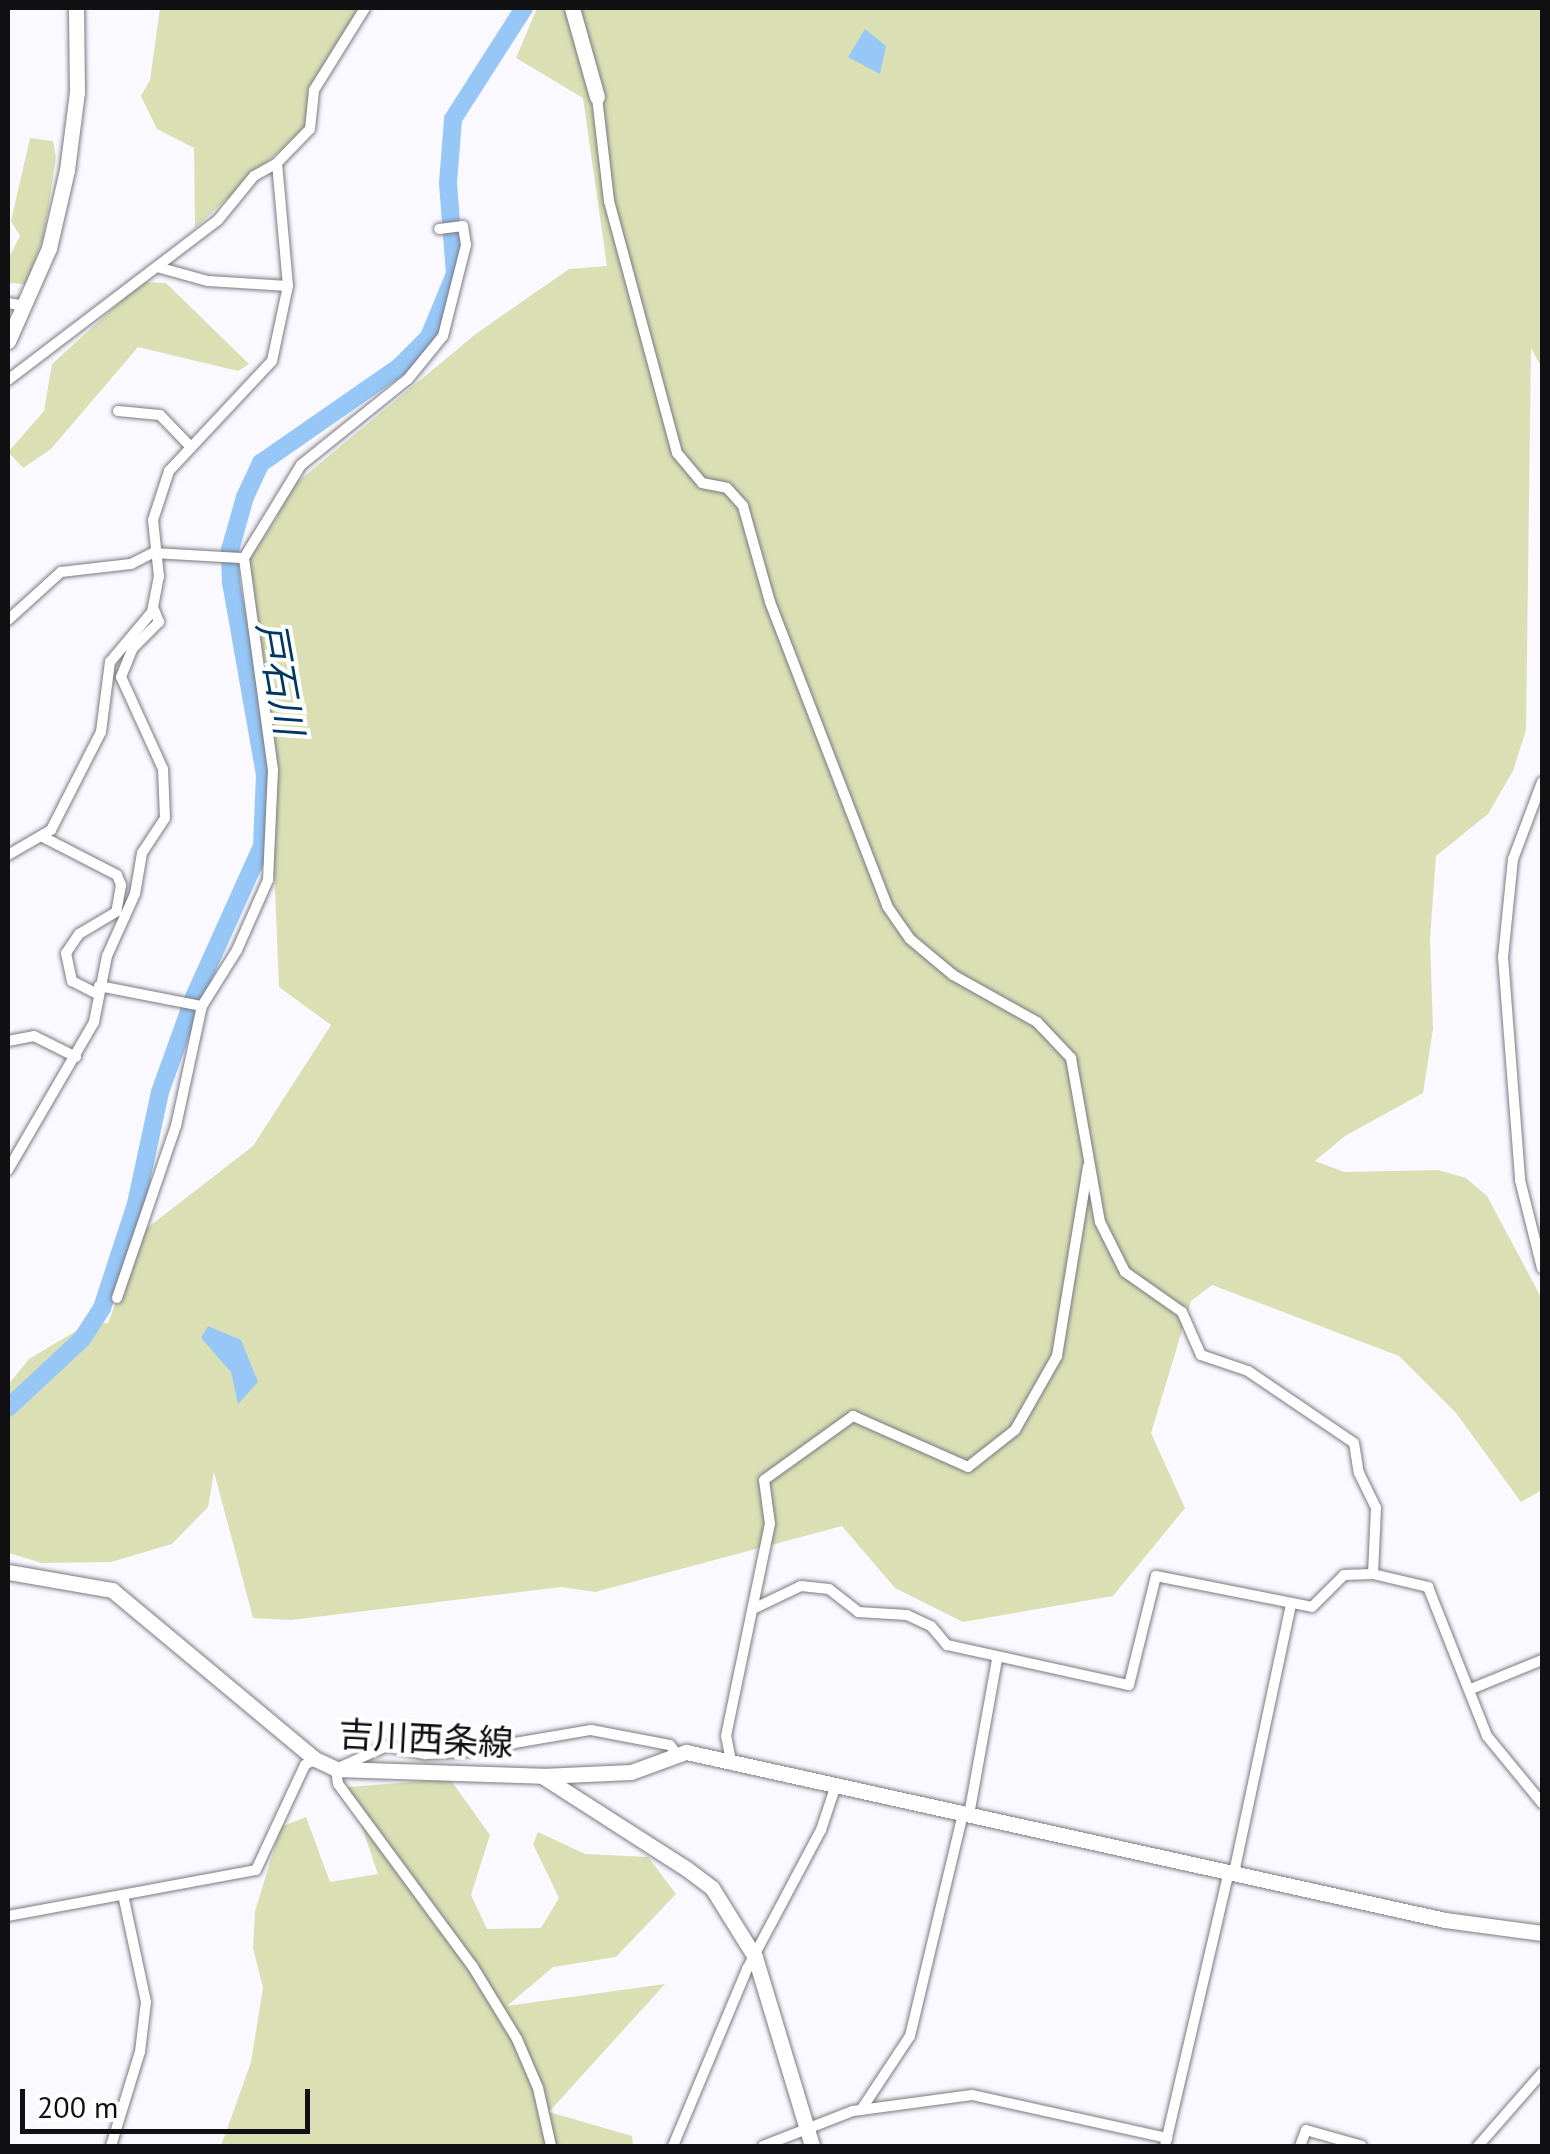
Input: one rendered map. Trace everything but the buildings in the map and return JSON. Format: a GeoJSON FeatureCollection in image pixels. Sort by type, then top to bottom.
{"type":"FeatureCollection","features":[{"type":"Feature","properties":{"kind":"main road"},"geometry":{"type":"LineString","coordinates":[[8,341],[49,248],[67,170],[77,92],[76,8]]}},
{"type":"Feature","properties":{"kind":"main road"},"geometry":{"type":"LineString","coordinates":[[572,8],[597,97]]}},
{"type":"Feature","properties":{"kind":"main road","name":"吉川西条線"},"geometry":{"type":"LineString","coordinates":[[8,1572],[112,1590],[315,1759],[336,1769],[542,1776],[712,1888],[755,1957],[810,2139]]}},
{"type":"Feature","properties":{"kind":"main road"},"geometry":{"type":"LineString","coordinates":[[542,1776],[631,1772],[676,1753],[731,1761],[1445,1920],[1542,1933]]}},
{"type":"Feature","properties":{"kind":"street"},"geometry":{"type":"LineString","coordinates":[[8,380],[218,220],[254,176],[277,163],[310,129],[314,90],[365,8]]}},
{"type":"Feature","properties":{"kind":"street"},"geometry":{"type":"LineString","coordinates":[[597,97],[609,200],[677,454],[702,483],[727,488],[743,506],[770,602],[887,906],[910,939],[953,974],[1052,1034],[1076,1069],[1100,1222],[1124,1272],[1182,1312],[1201,1354],[1248,1371],[1354,1443],[1358,1473],[1376,1508],[1373,1574]]}},
{"type":"Feature","properties":{"kind":"street"},"geometry":{"type":"LineString","coordinates":[[8,1170],[94,1022],[98,990],[135,894],[142,853],[168,803],[163,770],[122,677],[132,648],[158,622],[154,608],[159,577],[152,553],[158,496],[190,445],[265,372],[280,337],[288,286],[277,163]]}},
{"type":"Feature","properties":{"kind":"street"},"geometry":{"type":"LineString","coordinates":[[117,1298],[176,1126],[202,1006],[257,911],[274,842],[273,770],[244,558],[301,466],[431,355],[458,296],[463,226],[439,229]]}},
{"type":"Feature","properties":{"kind":"street"},"geometry":{"type":"LineString","coordinates":[[157,266],[208,281],[288,286]]}},
{"type":"Feature","properties":{"kind":"street"},"geometry":{"type":"LineString","coordinates":[[8,303],[25,306]]}},
{"type":"Feature","properties":{"kind":"street"},"geometry":{"type":"LineString","coordinates":[[118,410],[160,415],[190,445]]}},
{"type":"Feature","properties":{"kind":"street"},"geometry":{"type":"LineString","coordinates":[[8,620],[61,572],[130,564],[152,553],[241,558]]}},
{"type":"Feature","properties":{"kind":"street"},"geometry":{"type":"LineString","coordinates":[[8,855],[43,838],[101,732],[110,662],[154,608]]}},
{"type":"Feature","properties":{"kind":"street"},"geometry":{"type":"LineString","coordinates":[[1542,782],[1513,858],[1503,957],[1520,1180],[1542,1268]]}},
{"type":"Feature","properties":{"kind":"street"},"geometry":{"type":"LineString","coordinates":[[43,838],[117,876],[116,912],[79,934],[66,952],[72,981],[98,990],[178,999],[202,1006]]}},
{"type":"Feature","properties":{"kind":"street"},"geometry":{"type":"LineString","coordinates":[[8,1041],[34,1036],[76,1057]]}},
{"type":"Feature","properties":{"kind":"street"},"geometry":{"type":"LineString","coordinates":[[731,1761],[726,1736],[770,1524],[764,1480],[852,1416],[866,1418],[968,1467],[1028,1414],[1057,1356],[1090,1156]]}},
{"type":"Feature","properties":{"kind":"street"},"geometry":{"type":"LineString","coordinates":[[755,1608],[801,1586],[829,1589],[858,1612],[907,1615],[932,1626],[947,1645],[1129,1685],[1156,1576],[1312,1607],[1344,1575],[1373,1574],[1428,1587],[1487,1736],[1542,1803]]}},
{"type":"Feature","properties":{"kind":"street"},"geometry":{"type":"LineString","coordinates":[[763,2146],[810,2139],[861,2110],[972,2096],[1166,2142],[1232,1874],[1291,1604]]}},
{"type":"Feature","properties":{"kind":"street"},"geometry":{"type":"LineString","coordinates":[[861,2110],[910,2036],[966,1814],[997,1658]]}},
{"type":"Feature","properties":{"kind":"street"},"geometry":{"type":"LineString","coordinates":[[1471,1689],[1542,1660]]}},
{"type":"Feature","properties":{"kind":"street"},"geometry":{"type":"LineString","coordinates":[[551,2146],[538,2088],[517,2039],[473,1967],[338,1784],[336,1769],[386,1746],[426,1754],[462,1752],[591,1730],[670,1745],[676,1753]]}},
{"type":"Feature","properties":{"kind":"street"},"geometry":{"type":"LineString","coordinates":[[8,1916],[256,1870],[306,1765],[315,1759]]}},
{"type":"Feature","properties":{"kind":"street"},"geometry":{"type":"LineString","coordinates":[[673,2146],[755,1957],[821,1830],[836,1785]]}},
{"type":"Feature","properties":{"kind":"street"},"geometry":{"type":"LineString","coordinates":[[111,2146],[140,2052],[146,2002],[122,1895]]}},
{"type":"Feature","properties":{"kind":"street"},"geometry":{"type":"LineString","coordinates":[[1478,2146],[1542,2074]]}},
{"type":"Feature","properties":{"kind":"street"},"geometry":{"type":"LineString","coordinates":[[1300,2146],[1306,2130],[1362,2146]]}},
{"type":"Feature","properties":{"kind":"green space"},"geometry":{"type":"Polygon","coordinates":[[[160,8],[361,8],[312,84],[311,122],[195,228],[194,148],[157,129],[141,96],[150,80],[160,8]]]}},
{"type":"Feature","properties":{"kind":"green space"},"geometry":{"type":"Polygon","coordinates":[[[537,8],[1542,8],[1542,368],[1531,348],[1526,730],[1513,771],[1488,814],[1436,856],[1430,939],[1433,1029],[1423,1093],[1345,1136],[1315,1161],[1344,1172],[1438,1170],[1466,1178],[1487,1196],[1542,1299],[1542,1490],[1521,1502],[1456,1413],[1399,1356],[1212,1285],[1191,1301],[1151,1433],[1185,1508],[1113,1596],[963,1622],[895,1588],[842,1526],[595,1592],[561,1587],[291,1620],[253,1618],[214,1472],[208,1507],[172,1544],[111,1562],[42,1563],[8,1553],[8,1385],[29,1359],[91,1322],[108,1323],[142,1232],[253,1146],[331,1025],[279,987],[266,669],[244,566],[278,516],[272,503],[477,333],[569,269],[607,266],[583,98],[516,58],[537,8]]]}},
{"type":"Feature","properties":{"kind":"green space"},"geometry":{"type":"Polygon","coordinates":[[[30,138],[53,141],[56,158],[44,235],[26,284],[8,283],[8,259],[20,236],[11,221],[30,138]]]}},
{"type":"Feature","properties":{"kind":"green space"},"geometry":{"type":"Polygon","coordinates":[[[142,282],[166,283],[249,364],[238,371],[138,347],[51,449],[23,468],[8,452],[44,411],[52,364],[142,282]]]}},
{"type":"Feature","properties":{"kind":"green space"},"geometry":{"type":"Polygon","coordinates":[[[450,1779],[490,1835],[471,1895],[487,1929],[541,1928],[559,1898],[533,1844],[538,1832],[585,1854],[648,1857],[676,1894],[616,1957],[553,1967],[507,2006],[665,1984],[549,2112],[632,2136],[633,2146],[221,2146],[251,2062],[263,1988],[253,1948],[255,1911],[281,1827],[306,1817],[330,1882],[378,1874],[348,1787],[450,1779]]]}},
{"type":"Feature","properties":{"kind":"water"},"geometry":{"type":"Polygon","coordinates":[[[865,29],[886,46],[880,74],[848,57],[865,29]]]}},
{"type":"Feature","properties":{"kind":"water"},"geometry":{"type":"Polygon","coordinates":[[[208,1326],[241,1340],[258,1382],[238,1404],[231,1372],[201,1338],[208,1326]]]}},
{"type":"Feature","properties":{"kind":"waterway","name":"戸石川"},"geometry":{"type":"LineString","coordinates":[[8,1408],[82,1339],[102,1308],[136,1204],[160,1092],[195,995],[262,846],[265,775],[231,583],[230,550],[245,497],[261,463],[399,367],[429,337],[455,274],[448,183],[453,119],[524,8]]}}]}
